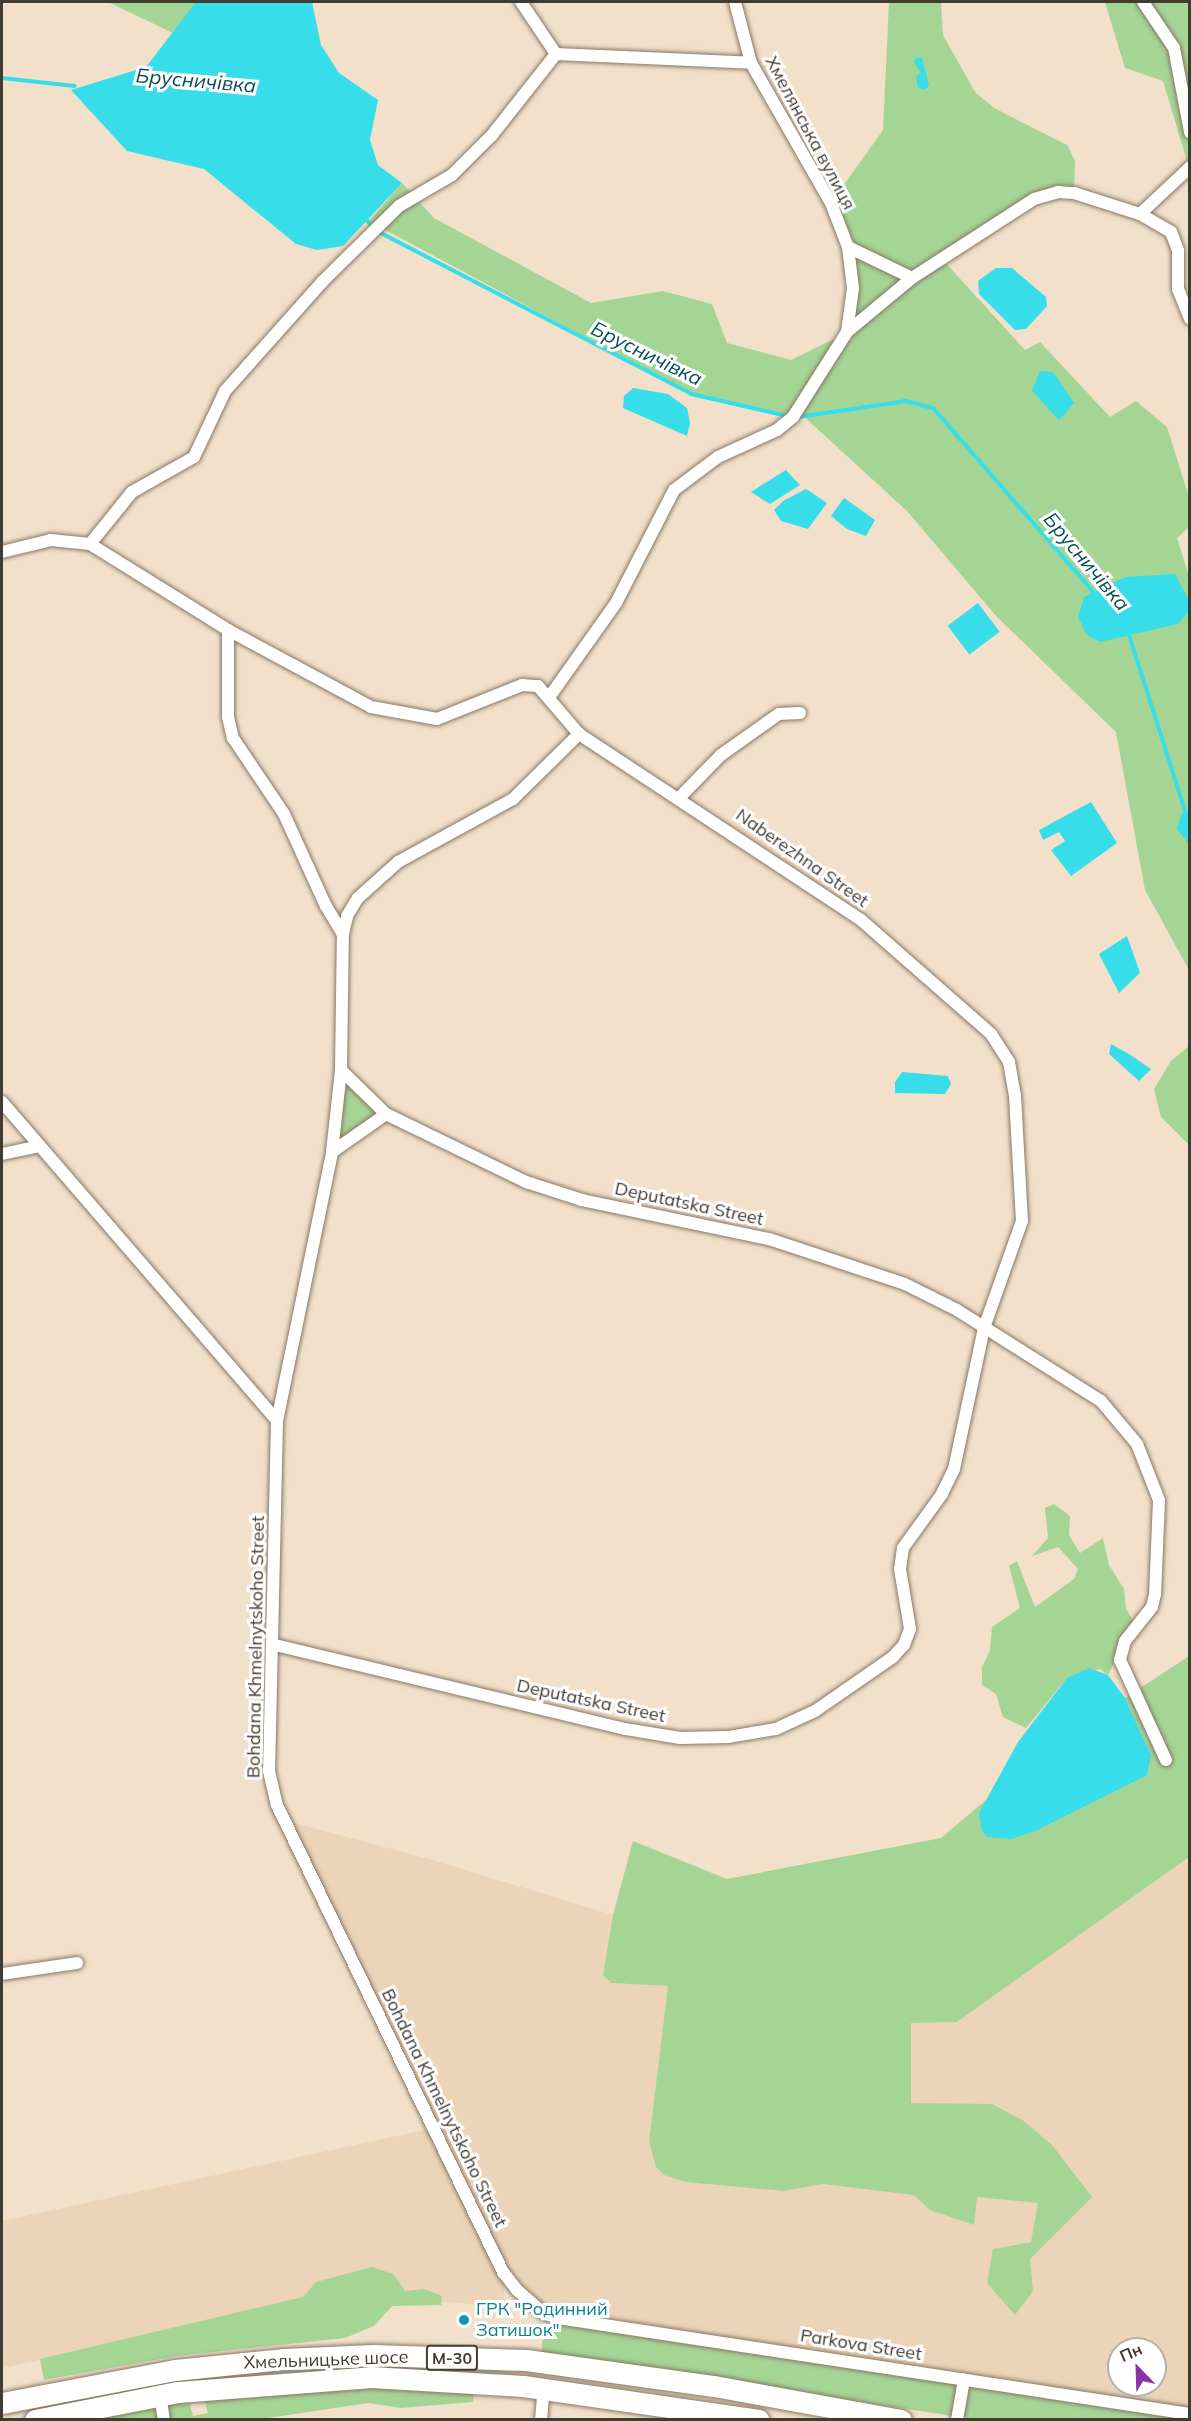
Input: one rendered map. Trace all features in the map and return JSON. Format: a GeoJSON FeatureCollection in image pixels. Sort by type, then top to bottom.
{"type":"FeatureCollection","features":[{"type":"Feature","properties":{"kind":"highway","name":"Хмельницьке шосе"},"geometry":{"type":"LineString","coordinates":[[2,2403],[175,2370],[284,2359],[392,2356],[546,2363],[714,2386],[901,2420]]}},
{"type":"Feature","properties":{"kind":"highway"},"geometry":{"type":"LineString","coordinates":[[543,2388],[546,2363]]}},
{"type":"Feature","properties":{"kind":"highway","name":"Хмельницьке шосе"},"geometry":{"type":"LineString","coordinates":[[35,2420],[160,2395],[241,2385],[372,2377],[543,2388],[759,2420]]}},
{"type":"Feature","properties":{"kind":"street"},"geometry":{"type":"LineString","coordinates":[[521,2],[556,54]]}},
{"type":"Feature","properties":{"kind":"street","name":"Хмелянська вулиця"},"geometry":{"type":"LineString","coordinates":[[735,2],[751,63],[831,203],[848,247],[853,288],[848,332]]}},
{"type":"Feature","properties":{"kind":"street"},"geometry":{"type":"LineString","coordinates":[[1143,2],[1173,48],[1190,132]]}},
{"type":"Feature","properties":{"kind":"street"},"geometry":{"type":"LineString","coordinates":[[556,54],[751,63]]}},
{"type":"Feature","properties":{"kind":"street"},"geometry":{"type":"LineString","coordinates":[[90,544],[132,492],[194,457],[225,390],[314,291],[399,206],[441,183],[464,164],[556,54]]}},
{"type":"Feature","properties":{"kind":"street"},"geometry":{"type":"LineString","coordinates":[[1140,214],[1190,167]]}},
{"type":"Feature","properties":{"kind":"street"},"geometry":{"type":"LineString","coordinates":[[550,696],[616,603],[674,490],[718,458],[777,430],[793,417],[848,332],[912,278],[1046,194],[1074,194],[1140,214],[1171,232],[1179,258],[1178,289],[1190,319]]}},
{"type":"Feature","properties":{"kind":"street"},"geometry":{"type":"LineString","coordinates":[[848,247],[912,278]]}},
{"type":"Feature","properties":{"kind":"street"},"geometry":{"type":"LineString","coordinates":[[2,552],[51,540],[90,544],[228,630],[357,702],[426,719],[455,715],[522,685],[538,686],[550,696],[579,734],[513,799],[398,862],[352,906],[343,934]]}},
{"type":"Feature","properties":{"kind":"street"},"geometry":{"type":"LineString","coordinates":[[228,630],[228,717],[234,738],[284,813],[326,906],[343,934]]}},
{"type":"Feature","properties":{"kind":"street"},"geometry":{"type":"LineString","coordinates":[[680,797],[721,755],[779,714],[800,713]]}},
{"type":"Feature","properties":{"kind":"street","name":"Naberezhna Street"},"geometry":{"type":"LineString","coordinates":[[579,734],[835,899],[978,1022],[1005,1053],[1015,1096],[1022,1221],[984,1328]]}},
{"type":"Feature","properties":{"kind":"street","name":"Bohdana Khmelnytskoho Street"},"geometry":{"type":"LineString","coordinates":[[343,934],[341,1070],[332,1152],[277,1421],[269,1771],[276,1805],[503,2272],[531,2303]]}},
{"type":"Feature","properties":{"kind":"street","name":"Deputatska Street"},"geometry":{"type":"LineString","coordinates":[[341,1070],[386,1114],[526,1182],[582,1200],[737,1231],[812,1251],[905,1284],[984,1328],[1101,1401],[1126,1427],[1148,1467],[1159,1500],[1155,1594],[1152,1607],[1125,1641],[1120,1660],[1166,1760]]}},
{"type":"Feature","properties":{"kind":"street"},"geometry":{"type":"LineString","coordinates":[[2,1102],[277,1421]]}},
{"type":"Feature","properties":{"kind":"street"},"geometry":{"type":"LineString","coordinates":[[332,1152],[386,1114]]}},
{"type":"Feature","properties":{"kind":"street"},"geometry":{"type":"LineString","coordinates":[[2,1154],[39,1146]]}},
{"type":"Feature","properties":{"kind":"street","name":"Deputatska Street"},"geometry":{"type":"LineString","coordinates":[[272,1644],[658,1736],[753,1734],[800,1719],[893,1658],[908,1637],[910,1621],[901,1554],[954,1469],[984,1328]]}},
{"type":"Feature","properties":{"kind":"street"},"geometry":{"type":"LineString","coordinates":[[2,1974],[77,1963]]}},
{"type":"Feature","properties":{"kind":"street","name":"Parkova Street"},"geometry":{"type":"LineString","coordinates":[[531,2303],[558,2319],[1190,2414]]}},
{"type":"Feature","properties":{"kind":"street"},"geometry":{"type":"LineString","coordinates":[[957,2420],[964,2379]]}},
{"type":"Feature","properties":{"kind":"street"},"geometry":{"type":"LineString","coordinates":[[541,2420],[543,2388]]}},
{"type":"Feature","properties":{"kind":"street"},"geometry":{"type":"LineString","coordinates":[[160,2395],[164,2420]]}},
{"type":"Feature","properties":{"kind":"shaded area"},"geometry":{"type":"Polygon","coordinates":[[[283,1820],[429,1859],[613,1915],[603,1975],[611,1983],[668,1986],[649,2141],[784,2191],[823,2184],[893,2192],[911,2103],[911,2023],[957,2022],[1189,1857],[1189,2414],[558,2318],[503,2273],[505,2307],[449,2302],[393,2303],[388,2284],[2,2368],[2,2221],[434,2128],[283,1820]]]}},
{"type":"Feature","properties":{"kind":"green space"},"geometry":{"type":"Polygon","coordinates":[[[108,2],[196,2],[175,34],[108,2]]]}},
{"type":"Feature","properties":{"kind":"green space"},"geometry":{"type":"Polygon","coordinates":[[[889,2],[941,2],[943,35],[975,92],[994,108],[1067,145],[1075,161],[1074,193],[1058,192],[942,259],[1025,350],[1040,342],[1110,417],[1136,401],[1167,427],[1189,497],[1189,527],[1177,538],[1190,579],[1189,970],[1145,890],[1116,732],[997,617],[907,511],[800,413],[793,417],[691,394],[369,221],[402,183],[434,218],[591,303],[663,291],[712,304],[727,343],[791,360],[848,332],[853,288],[831,203],[883,130],[889,2]]]}},
{"type":"Feature","properties":{"kind":"green space"},"geometry":{"type":"Polygon","coordinates":[[[1105,2],[1189,2],[1189,168],[1163,81],[1125,68],[1105,2]]]}},
{"type":"Feature","properties":{"kind":"green space"},"geometry":{"type":"Polygon","coordinates":[[[1189,1046],[1189,1145],[1161,1117],[1154,1089],[1171,1061],[1189,1046]]]}},
{"type":"Feature","properties":{"kind":"green space"},"geometry":{"type":"Polygon","coordinates":[[[341,1070],[386,1114],[332,1152],[341,1070]]]}},
{"type":"Feature","properties":{"kind":"green space"},"geometry":{"type":"Polygon","coordinates":[[[1054,1504],[1070,1516],[1069,1535],[1080,1553],[1103,1538],[1109,1565],[1124,1589],[1126,1609],[1134,1622],[1108,1675],[1100,1669],[1067,1678],[1026,1728],[1003,1717],[996,1694],[982,1685],[982,1667],[990,1650],[992,1627],[1020,1608],[1009,1566],[1017,1561],[1035,1607],[1074,1579],[1078,1569],[1058,1547],[1032,1556],[1048,1538],[1045,1508],[1054,1504]]]}},
{"type":"Feature","properties":{"kind":"green space"},"geometry":{"type":"Polygon","coordinates":[[[1189,1656],[1189,1857],[957,2022],[911,2023],[911,2103],[992,2104],[1024,2121],[1052,2145],[1092,2197],[1030,2259],[1033,2291],[1015,2315],[987,2283],[993,2249],[1031,2242],[1038,2203],[977,2197],[974,2225],[930,2210],[914,2195],[823,2184],[784,2191],[686,2182],[664,2175],[656,2167],[649,2141],[668,1986],[611,1983],[603,1975],[613,1915],[633,1841],[727,1879],[941,1838],[986,1800],[983,1812],[1151,1755],[1125,1698],[1189,1656]]]}},
{"type":"Feature","properties":{"kind":"green space"},"geometry":{"type":"Polygon","coordinates":[[[372,2267],[393,2274],[405,2291],[424,2289],[442,2296],[441,2305],[392,2306],[374,2326],[345,2338],[177,2356],[44,2380],[40,2359],[303,2297],[316,2282],[372,2267]]]}},
{"type":"Feature","properties":{"kind":"green space"},"geometry":{"type":"Polygon","coordinates":[[[558,2318],[1189,2419],[973,2419],[542,2353],[542,2342],[558,2318]]]}},
{"type":"Feature","properties":{"kind":"green space"},"geometry":{"type":"Polygon","coordinates":[[[375,2386],[474,2392],[473,2402],[401,2408],[369,2403],[254,2420],[167,2419],[165,2405],[189,2401],[193,2416],[208,2413],[204,2399],[375,2386]]]}},
{"type":"Feature","properties":{"kind":"green space"},"geometry":{"type":"Polygon","coordinates":[[[161,2405],[164,2420],[94,2420],[161,2405]]]}},
{"type":"Feature","properties":{"kind":"water"},"geometry":{"type":"Polygon","coordinates":[[[196,2],[312,2],[321,45],[339,73],[378,100],[370,140],[378,165],[402,183],[343,246],[317,250],[296,244],[204,169],[127,151],[71,90],[146,67],[196,2]]]}},
{"type":"Feature","properties":{"kind":"water"},"geometry":{"type":"Polygon","coordinates":[[[917,57],[922,58],[929,85],[925,90],[918,88],[916,77],[921,73],[914,62],[917,57]]]}},
{"type":"Feature","properties":{"kind":"water"},"geometry":{"type":"Polygon","coordinates":[[[996,268],[1012,268],[1046,297],[1047,306],[1026,329],[1015,330],[979,294],[978,281],[996,268]]]}},
{"type":"Feature","properties":{"kind":"water"},"geometry":{"type":"Polygon","coordinates":[[[1040,371],[1053,372],[1074,403],[1059,420],[1032,391],[1040,371]]]}},
{"type":"Feature","properties":{"kind":"water"},"geometry":{"type":"Polygon","coordinates":[[[633,388],[668,394],[687,408],[690,423],[687,436],[623,408],[624,396],[633,388]]]}},
{"type":"Feature","properties":{"kind":"water"},"geometry":{"type":"Polygon","coordinates":[[[786,470],[800,485],[770,504],[751,492],[786,470]]]}},
{"type":"Feature","properties":{"kind":"water"},"geometry":{"type":"Polygon","coordinates":[[[806,489],[827,503],[808,529],[781,521],[774,510],[783,501],[806,489]]]}},
{"type":"Feature","properties":{"kind":"water"},"geometry":{"type":"Polygon","coordinates":[[[844,498],[875,520],[866,536],[847,529],[831,516],[844,498]]]}},
{"type":"Feature","properties":{"kind":"water"},"geometry":{"type":"Polygon","coordinates":[[[1175,574],[1189,600],[1189,612],[1178,624],[1100,642],[1087,635],[1078,617],[1084,597],[1125,577],[1175,574]]]}},
{"type":"Feature","properties":{"kind":"water"},"geometry":{"type":"Polygon","coordinates":[[[978,603],[1000,632],[969,655],[948,626],[978,603]]]}},
{"type":"Feature","properties":{"kind":"water"},"geometry":{"type":"Polygon","coordinates":[[[1091,802],[1117,843],[1071,876],[1051,850],[1065,841],[1059,832],[1043,840],[1039,830],[1091,802]]]}},
{"type":"Feature","properties":{"kind":"water"},"geometry":{"type":"Polygon","coordinates":[[[1189,810],[1189,844],[1177,829],[1181,815],[1189,810]]]}},
{"type":"Feature","properties":{"kind":"water"},"geometry":{"type":"Polygon","coordinates":[[[1127,936],[1140,973],[1119,993],[1099,954],[1127,936]]]}},
{"type":"Feature","properties":{"kind":"water"},"geometry":{"type":"Polygon","coordinates":[[[1111,1044],[1151,1069],[1139,1081],[1109,1054],[1111,1044]]]}},
{"type":"Feature","properties":{"kind":"water"},"geometry":{"type":"Polygon","coordinates":[[[902,1072],[948,1076],[951,1084],[945,1094],[895,1093],[895,1082],[902,1072]]]}},
{"type":"Feature","properties":{"kind":"water"},"geometry":{"type":"Polygon","coordinates":[[[1089,1668],[1108,1675],[1125,1698],[1151,1755],[1147,1775],[1035,1831],[1012,1839],[988,1837],[982,1831],[979,1813],[1018,1742],[1067,1678],[1089,1668]]]}},
{"type":"Feature","properties":{"kind":"waterway","name":"Брусничівка"},"geometry":{"type":"LineString","coordinates":[[2,78],[75,86]]}},
{"type":"Feature","properties":{"kind":"waterway","name":"Брусничівка"},"geometry":{"type":"LineString","coordinates":[[366,219],[375,230],[691,394],[788,416]]}},
{"type":"Feature","properties":{"kind":"waterway","name":"Брусничівка"},"geometry":{"type":"LineString","coordinates":[[798,417],[906,401],[933,408],[1096,595]]}},
{"type":"Feature","properties":{"kind":"waterway","name":"Брусничівка"},"geometry":{"type":"LineString","coordinates":[[1128,632],[1190,826]]}},
{"type":"Feature","properties":{"kind":"place","name":"ГРК \"Родинний Затишок\""},"geometry":{"type":"Point","coordinates":[464,2320]}}]}
